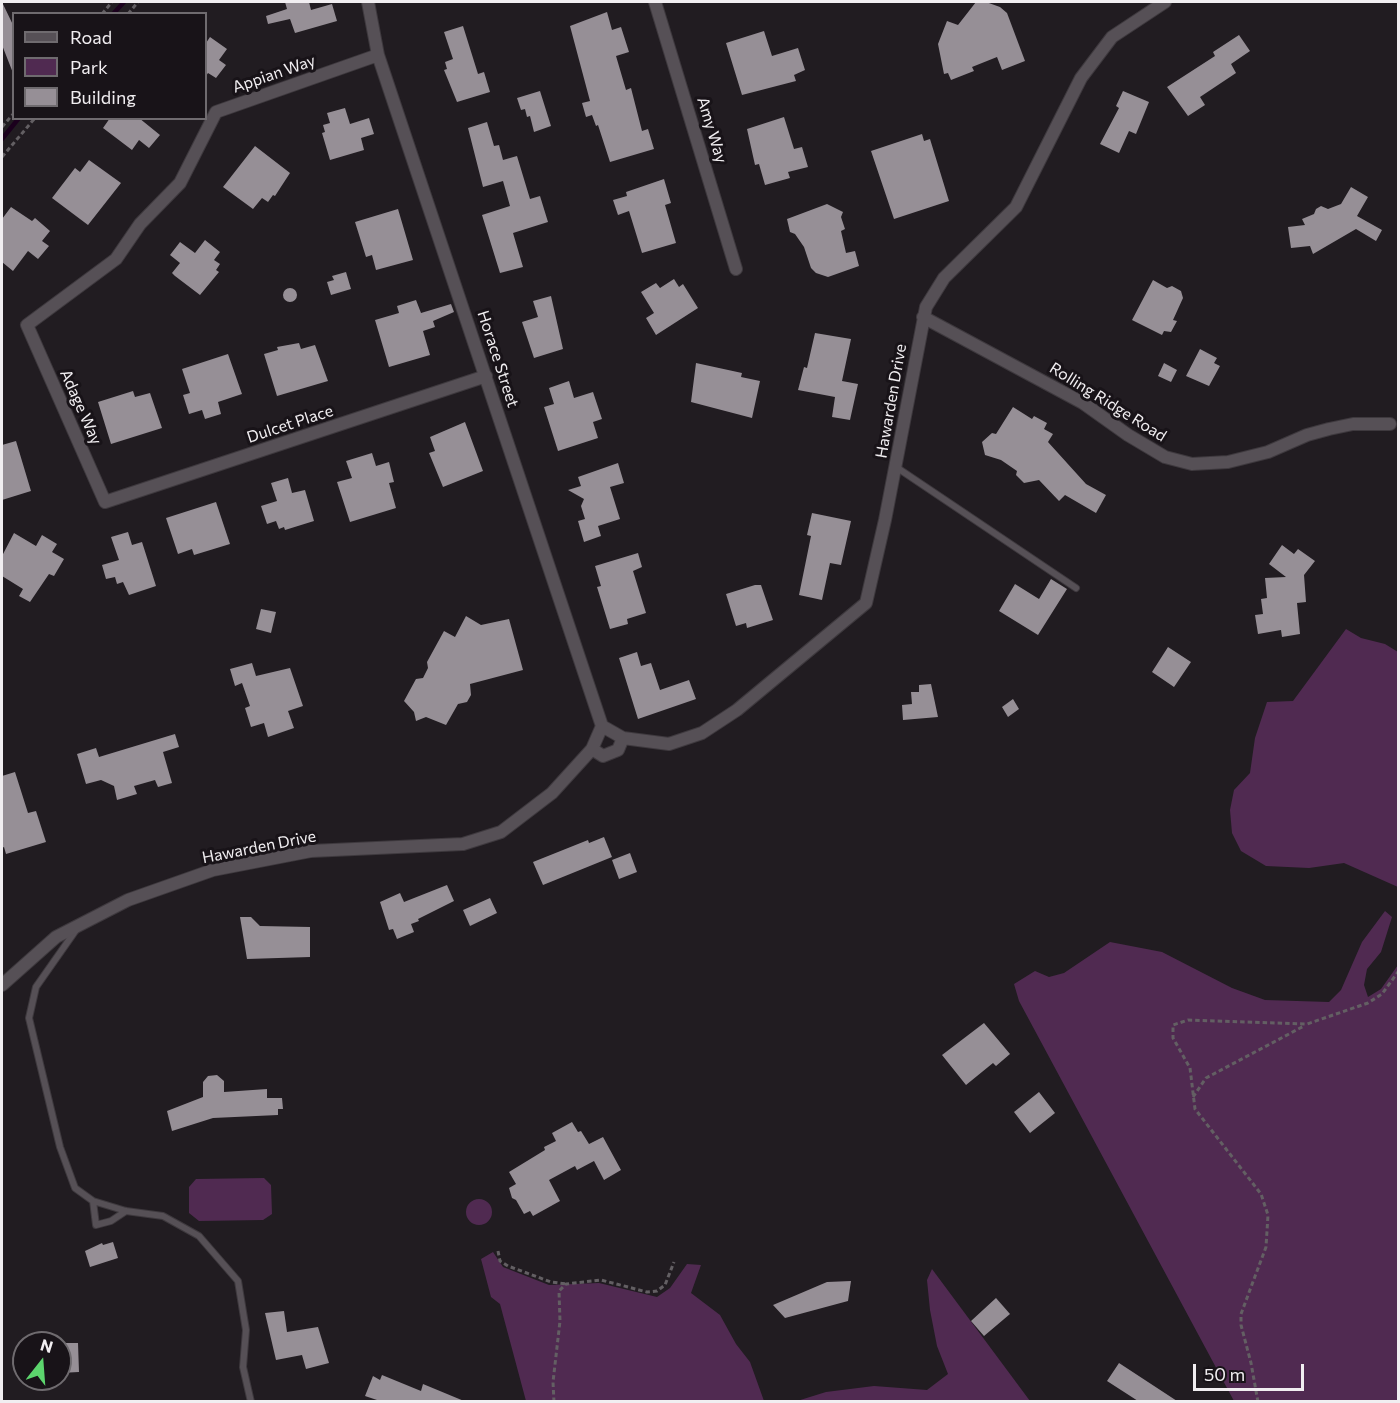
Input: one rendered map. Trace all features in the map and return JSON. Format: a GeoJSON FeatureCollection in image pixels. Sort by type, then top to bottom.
{"type":"FeatureCollection","features":[{"type":"Feature","properties":{"kind":"street","name":"Horace Street"},"geometry":{"type":"LineString","coordinates":[[368,2],[378,55],[602,726]]}},
{"type":"Feature","properties":{"kind":"street","name":"Amy Way"},"geometry":{"type":"LineString","coordinates":[[655,2],[736,269]]}},
{"type":"Feature","properties":{"kind":"street","name":"Hawarden Drive"},"geometry":{"type":"LineString","coordinates":[[2,985],[57,937],[128,900],[213,870],[311,851],[463,844],[501,832],[552,793],[592,749],[602,726],[623,738],[669,744],[702,733],[737,710],[866,603],[895,467],[923,317],[932,296],[944,278],[1016,207],[1081,78],[1112,37],[1165,2]]}},
{"type":"Feature","properties":{"kind":"street","name":"Appian Way"},"geometry":{"type":"LineString","coordinates":[[27,325],[116,259],[140,224],[180,183],[216,112],[378,55]]}},
{"type":"Feature","properties":{"kind":"street","name":"Rolling Ridge Road"},"geometry":{"type":"LineString","coordinates":[[923,317],[1083,403],[1128,435],[1165,457],[1192,464],[1228,462],[1268,452],[1307,435],[1353,424],[1390,424]]}},
{"type":"Feature","properties":{"kind":"street","name":"Adage Way"},"geometry":{"type":"LineString","coordinates":[[27,325],[105,502]]}},
{"type":"Feature","properties":{"kind":"street","name":"Dulcet Place"},"geometry":{"type":"LineString","coordinates":[[105,502],[486,376]]}},
{"type":"Feature","properties":{"kind":"street"},"geometry":{"type":"LineString","coordinates":[[592,749],[603,756],[618,750],[623,738]]}},
{"type":"Feature","properties":{"kind":"lane"},"geometry":{"type":"LineString","coordinates":[[895,467],[1076,588]]}},
{"type":"Feature","properties":{"kind":"lane"},"geometry":{"type":"LineString","coordinates":[[80,925],[36,987],[29,1018],[60,1147],[75,1188],[93,1201],[126,1211],[163,1216],[199,1236],[238,1281],[246,1330],[243,1367],[251,1401]]}},
{"type":"Feature","properties":{"kind":"lane"},"geometry":{"type":"LineString","coordinates":[[93,1201],[96,1225],[111,1221],[126,1211]]}},
{"type":"Feature","properties":{"kind":"path"},"geometry":{"type":"LineString","coordinates":[[2,127],[12,115]]}},
{"type":"Feature","properties":{"kind":"path"},"geometry":{"type":"LineString","coordinates":[[2,157],[33,120]]}},
{"type":"Feature","properties":{"kind":"path"},"geometry":{"type":"LineString","coordinates":[[1193,1099],[1198,1087],[1206,1078],[1307,1024],[1368,1003],[1382,994],[1398,972]]}},
{"type":"Feature","properties":{"kind":"path"},"geometry":{"type":"LineString","coordinates":[[1258,1401],[1241,1325],[1242,1314],[1266,1247],[1268,1215],[1261,1194],[1199,1116],[1193,1099],[1190,1068],[1173,1038],[1173,1024],[1188,1020],[1307,1024]]}},
{"type":"Feature","properties":{"kind":"path"},"geometry":{"type":"LineString","coordinates":[[498,1251],[500,1261],[508,1266],[551,1281],[566,1284],[601,1280],[647,1292],[657,1291],[665,1286],[674,1262]]}},
{"type":"Feature","properties":{"kind":"path"},"geometry":{"type":"LineString","coordinates":[[554,1401],[553,1382],[560,1321],[559,1291],[566,1284]]}},
{"type":"Feature","properties":{"kind":"green space"},"geometry":{"type":"Polygon","coordinates":[[[1346,629],[1361,638],[1385,644],[1398,652],[1398,887],[1344,863],[1309,868],[1266,866],[1241,851],[1232,833],[1230,810],[1234,790],[1250,773],[1255,738],[1267,702],[1293,701],[1346,629]]]}},
{"type":"Feature","properties":{"kind":"green space"},"geometry":{"type":"Polygon","coordinates":[[[1385,911],[1392,917],[1381,952],[1367,969],[1364,985],[1368,997],[1381,989],[1398,965],[1398,1401],[1234,1401],[1019,1001],[1014,984],[1035,971],[1049,977],[1064,973],[1110,942],[1162,952],[1232,988],[1265,1000],[1329,1002],[1341,990],[1362,942],[1385,911]]]}},
{"type":"Feature","properties":{"kind":"green space"},"geometry":{"type":"Polygon","coordinates":[[[264,1178],[271,1185],[272,1214],[263,1220],[199,1221],[189,1213],[189,1187],[196,1179],[264,1178]]]}},
{"type":"Feature","properties":{"kind":"green space"},"geometry":{"type":"Polygon","coordinates":[[[479,1199],[488,1203],[492,1212],[488,1221],[479,1225],[470,1221],[466,1212],[470,1203],[479,1199]]]}},
{"type":"Feature","properties":{"kind":"green space"},"geometry":{"type":"Polygon","coordinates":[[[493,1252],[503,1267],[549,1285],[599,1283],[657,1297],[670,1288],[687,1264],[701,1265],[691,1293],[720,1315],[736,1344],[750,1362],[764,1401],[526,1401],[500,1304],[491,1297],[481,1259],[493,1252]]]}},
{"type":"Feature","properties":{"kind":"green space"},"geometry":{"type":"Polygon","coordinates":[[[932,1269],[1030,1401],[797,1401],[826,1392],[874,1386],[927,1390],[948,1374],[937,1346],[930,1310],[927,1280],[932,1269]]]}},
{"type":"Feature","properties":{"kind":"building"},"geometry":{"type":"Polygon","coordinates":[[[2,2],[12,23],[12,70],[2,45],[2,2]]]}},
{"type":"Feature","properties":{"kind":"building"},"geometry":{"type":"Polygon","coordinates":[[[285,2],[309,2],[311,10],[332,4],[337,21],[295,33],[290,19],[268,24],[266,16],[287,9],[285,2]]]}},
{"type":"Feature","properties":{"kind":"building"},"geometry":{"type":"Polygon","coordinates":[[[976,2],[986,2],[1000,7],[1007,13],[1025,61],[1002,70],[997,57],[972,67],[974,71],[951,80],[948,73],[944,74],[938,44],[947,21],[958,25],[976,2]]]}},
{"type":"Feature","properties":{"kind":"building"},"geometry":{"type":"Polygon","coordinates":[[[607,12],[612,30],[621,27],[629,52],[616,56],[626,90],[631,88],[642,131],[648,129],[654,149],[610,162],[598,125],[596,126],[592,115],[586,117],[582,103],[590,101],[570,26],[607,12]]]}},
{"type":"Feature","properties":{"kind":"building"},"geometry":{"type":"Polygon","coordinates":[[[463,26],[478,74],[484,72],[490,92],[457,102],[444,70],[447,69],[445,62],[453,59],[444,32],[463,26]]]}},
{"type":"Feature","properties":{"kind":"building"},"geometry":{"type":"Polygon","coordinates":[[[764,31],[772,56],[798,48],[805,70],[794,75],[796,81],[742,95],[726,43],[764,31]]]}},
{"type":"Feature","properties":{"kind":"building"},"geometry":{"type":"Polygon","coordinates":[[[1239,35],[1250,51],[1231,64],[1236,73],[1200,97],[1205,105],[1188,116],[1167,87],[1215,56],[1213,52],[1239,35]]]}},
{"type":"Feature","properties":{"kind":"building"},"geometry":{"type":"Polygon","coordinates":[[[210,37],[227,49],[219,60],[226,65],[216,78],[207,74],[207,42],[210,37]]]}},
{"type":"Feature","properties":{"kind":"building"},"geometry":{"type":"Polygon","coordinates":[[[540,91],[551,126],[534,132],[530,116],[527,117],[525,109],[521,110],[517,98],[540,91]]]}},
{"type":"Feature","properties":{"kind":"building"},"geometry":{"type":"Polygon","coordinates":[[[1123,91],[1149,102],[1136,134],[1129,131],[1119,153],[1100,144],[1119,108],[1116,106],[1123,91]]]}},
{"type":"Feature","properties":{"kind":"building"},"geometry":{"type":"Polygon","coordinates":[[[345,108],[350,124],[369,118],[374,134],[361,138],[364,150],[330,160],[322,133],[325,132],[323,125],[330,123],[327,113],[345,108]]]}},
{"type":"Feature","properties":{"kind":"building"},"geometry":{"type":"Polygon","coordinates":[[[784,117],[794,149],[802,147],[808,167],[788,172],[790,178],[765,185],[759,164],[755,165],[747,129],[784,117]]]}},
{"type":"Feature","properties":{"kind":"building"},"geometry":{"type":"Polygon","coordinates":[[[109,120],[141,120],[160,135],[149,148],[139,140],[132,150],[103,128],[109,120]]]}},
{"type":"Feature","properties":{"kind":"building"},"geometry":{"type":"Polygon","coordinates":[[[487,122],[494,146],[499,145],[503,160],[517,156],[530,199],[540,196],[548,222],[513,233],[523,267],[500,273],[482,215],[510,206],[503,181],[483,187],[468,128],[487,122]]]}},
{"type":"Feature","properties":{"kind":"building"},"geometry":{"type":"Polygon","coordinates":[[[922,134],[924,141],[930,139],[949,201],[894,219],[871,151],[922,134]]]}},
{"type":"Feature","properties":{"kind":"building"},"geometry":{"type":"Polygon","coordinates":[[[255,146],[290,173],[275,196],[273,195],[268,202],[262,198],[253,209],[223,187],[255,146]]]}},
{"type":"Feature","properties":{"kind":"building"},"geometry":{"type":"Polygon","coordinates":[[[89,160],[121,183],[88,225],[52,198],[75,168],[80,172],[89,160]]]}},
{"type":"Feature","properties":{"kind":"building"},"geometry":{"type":"Polygon","coordinates":[[[664,179],[671,203],[665,205],[676,243],[642,253],[629,211],[618,215],[613,200],[627,196],[626,192],[664,179]]]}},
{"type":"Feature","properties":{"kind":"building"},"geometry":{"type":"Polygon","coordinates":[[[1351,187],[1368,197],[1357,216],[1382,230],[1376,241],[1356,229],[1313,254],[1310,246],[1291,248],[1288,227],[1305,225],[1302,219],[1314,214],[1321,206],[1328,209],[1341,204],[1351,187]]]}},
{"type":"Feature","properties":{"kind":"building"},"geometry":{"type":"Polygon","coordinates":[[[827,204],[843,212],[841,217],[845,229],[841,231],[846,253],[855,251],[859,266],[828,277],[816,273],[811,268],[804,247],[795,234],[790,232],[787,219],[827,204]]]}},
{"type":"Feature","properties":{"kind":"building"},"geometry":{"type":"Polygon","coordinates":[[[11,207],[32,221],[35,218],[50,231],[42,241],[49,246],[38,259],[28,251],[13,271],[2,262],[2,219],[11,207]]]}},
{"type":"Feature","properties":{"kind":"building"},"geometry":{"type":"Polygon","coordinates":[[[398,209],[413,260],[376,270],[372,255],[366,257],[355,222],[398,209]]]}},
{"type":"Feature","properties":{"kind":"building"},"geometry":{"type":"Polygon","coordinates":[[[205,240],[220,252],[214,260],[220,264],[216,270],[219,272],[200,295],[172,273],[180,263],[170,255],[180,242],[195,253],[205,240]]]}},
{"type":"Feature","properties":{"kind":"building"},"geometry":{"type":"Polygon","coordinates":[[[346,272],[351,289],[331,295],[327,282],[334,280],[332,276],[346,272]]]}},
{"type":"Feature","properties":{"kind":"building"},"geometry":{"type":"Polygon","coordinates":[[[674,279],[679,287],[683,284],[698,308],[656,335],[646,318],[654,313],[641,292],[656,283],[660,288],[674,279]]]}},
{"type":"Feature","properties":{"kind":"building"},"geometry":{"type":"Polygon","coordinates":[[[1153,280],[1167,288],[1172,286],[1181,291],[1183,298],[1173,320],[1177,321],[1171,332],[1164,331],[1162,335],[1132,320],[1153,280]]]}},
{"type":"Feature","properties":{"kind":"building"},"geometry":{"type":"Polygon","coordinates":[[[290,288],[295,290],[297,295],[295,300],[290,302],[285,300],[283,295],[285,290],[290,288]]]}},
{"type":"Feature","properties":{"kind":"building"},"geometry":{"type":"Polygon","coordinates":[[[551,296],[563,349],[534,358],[522,322],[538,317],[533,301],[551,296]]]}},
{"type":"Feature","properties":{"kind":"building"},"geometry":{"type":"Polygon","coordinates":[[[416,300],[421,313],[451,304],[454,312],[433,321],[435,327],[423,331],[430,355],[389,367],[375,320],[399,313],[397,306],[416,300]]]}},
{"type":"Feature","properties":{"kind":"building"},"geometry":{"type":"Polygon","coordinates":[[[815,333],[851,339],[842,381],[858,384],[850,420],[832,417],[835,397],[798,390],[804,367],[807,368],[815,333]]]}},
{"type":"Feature","properties":{"kind":"building"},"geometry":{"type":"Polygon","coordinates":[[[299,343],[301,349],[315,345],[328,381],[277,396],[264,354],[278,350],[277,347],[299,343]]]}},
{"type":"Feature","properties":{"kind":"building"},"geometry":{"type":"Polygon","coordinates":[[[1200,349],[1217,358],[1214,363],[1220,366],[1209,386],[1186,376],[1200,349]]]}},
{"type":"Feature","properties":{"kind":"building"},"geometry":{"type":"Polygon","coordinates":[[[228,354],[242,394],[218,402],[221,414],[205,419],[202,410],[189,414],[183,395],[190,393],[182,369],[228,354]]]}},
{"type":"Feature","properties":{"kind":"building"},"geometry":{"type":"Polygon","coordinates":[[[696,363],[742,373],[741,377],[760,381],[752,418],[691,402],[696,363]]]}},
{"type":"Feature","properties":{"kind":"building"},"geometry":{"type":"Polygon","coordinates":[[[1164,363],[1177,370],[1171,382],[1158,376],[1164,363]]]}},
{"type":"Feature","properties":{"kind":"building"},"geometry":{"type":"Polygon","coordinates":[[[569,381],[574,398],[593,392],[602,419],[593,422],[598,438],[558,451],[544,407],[554,404],[549,388],[569,381]]]}},
{"type":"Feature","properties":{"kind":"building"},"geometry":{"type":"Polygon","coordinates":[[[133,391],[135,397],[150,393],[162,428],[111,444],[98,402],[133,391]]]}},
{"type":"Feature","properties":{"kind":"building"},"geometry":{"type":"Polygon","coordinates":[[[1013,407],[1032,419],[1034,416],[1047,423],[1044,429],[1053,434],[1048,442],[1086,484],[1106,495],[1096,513],[1065,495],[1059,501],[1039,480],[1024,483],[1016,475],[1017,471],[1001,460],[985,455],[982,442],[992,433],[996,434],[1013,407]]]}},
{"type":"Feature","properties":{"kind":"building"},"geometry":{"type":"Polygon","coordinates":[[[465,422],[483,471],[443,487],[429,453],[435,451],[430,437],[465,422]]]}},
{"type":"Feature","properties":{"kind":"building"},"geometry":{"type":"Polygon","coordinates":[[[16,441],[31,491],[2,500],[2,445],[16,441]]]}},
{"type":"Feature","properties":{"kind":"building"},"geometry":{"type":"Polygon","coordinates":[[[372,453],[376,466],[389,462],[394,482],[389,483],[396,508],[350,522],[337,482],[352,478],[346,461],[372,453]]]}},
{"type":"Feature","properties":{"kind":"building"},"geometry":{"type":"Polygon","coordinates":[[[618,463],[624,483],[610,487],[620,519],[598,526],[601,536],[584,542],[578,521],[585,519],[581,506],[584,499],[568,490],[581,486],[578,477],[618,463]]]}},
{"type":"Feature","properties":{"kind":"building"},"geometry":{"type":"Polygon","coordinates":[[[288,478],[292,493],[305,490],[314,521],[285,530],[284,527],[279,529],[276,521],[267,524],[261,506],[277,501],[271,483],[288,478]]]}},
{"type":"Feature","properties":{"kind":"building"},"geometry":{"type":"Polygon","coordinates":[[[216,502],[230,544],[194,555],[192,549],[178,554],[166,518],[216,502]]]}},
{"type":"Feature","properties":{"kind":"building"},"geometry":{"type":"Polygon","coordinates":[[[812,513],[851,521],[841,565],[830,563],[822,600],[799,595],[811,536],[807,535],[812,513]]]}},
{"type":"Feature","properties":{"kind":"building"},"geometry":{"type":"Polygon","coordinates":[[[128,532],[132,545],[142,542],[156,586],[129,595],[123,582],[117,584],[115,577],[106,579],[102,565],[119,560],[111,537],[128,532]]]}},
{"type":"Feature","properties":{"kind":"building"},"geometry":{"type":"Polygon","coordinates":[[[14,533],[36,546],[42,535],[57,544],[52,552],[64,559],[54,576],[49,574],[30,602],[19,596],[23,589],[2,576],[2,556],[14,533]]]}},
{"type":"Feature","properties":{"kind":"building"},"geometry":{"type":"Polygon","coordinates":[[[1282,545],[1294,554],[1298,549],[1315,561],[1304,575],[1306,602],[1297,603],[1300,634],[1282,637],[1281,630],[1258,634],[1255,615],[1263,614],[1261,599],[1267,598],[1265,578],[1286,577],[1269,564],[1282,545]]]}},
{"type":"Feature","properties":{"kind":"building"},"geometry":{"type":"Polygon","coordinates":[[[638,553],[642,567],[633,571],[646,613],[627,619],[628,624],[610,629],[597,587],[601,586],[595,566],[638,553]]]}},
{"type":"Feature","properties":{"kind":"building"},"geometry":{"type":"Polygon","coordinates":[[[1051,579],[1067,589],[1038,635],[999,611],[1015,584],[1039,599],[1051,579]]]}},
{"type":"Feature","properties":{"kind":"building"},"geometry":{"type":"Polygon","coordinates":[[[761,585],[773,620],[747,628],[746,623],[736,626],[726,594],[761,585]]]}},
{"type":"Feature","properties":{"kind":"building"},"geometry":{"type":"Polygon","coordinates":[[[261,609],[276,612],[271,633],[256,629],[261,609]]]}},
{"type":"Feature","properties":{"kind":"building"},"geometry":{"type":"Polygon","coordinates":[[[466,616],[481,625],[509,619],[523,670],[470,684],[471,695],[467,702],[458,704],[446,725],[426,717],[416,721],[414,712],[404,701],[416,679],[423,678],[428,668],[427,662],[444,631],[455,637],[466,616]]]}},
{"type":"Feature","properties":{"kind":"building"},"geometry":{"type":"Polygon","coordinates":[[[1168,647],[1191,662],[1174,687],[1152,672],[1168,647]]]}},
{"type":"Feature","properties":{"kind":"building"},"geometry":{"type":"Polygon","coordinates":[[[637,652],[641,666],[651,663],[660,690],[689,680],[696,699],[638,719],[619,658],[637,652]]]}},
{"type":"Feature","properties":{"kind":"building"},"geometry":{"type":"Polygon","coordinates":[[[252,663],[256,676],[290,668],[303,706],[288,711],[294,728],[268,737],[264,723],[251,727],[245,708],[250,706],[242,683],[235,686],[230,669],[252,663]]]}},
{"type":"Feature","properties":{"kind":"building"},"geometry":{"type":"Polygon","coordinates":[[[931,684],[938,717],[903,720],[902,705],[912,704],[911,692],[919,692],[919,685],[931,684]]]}},
{"type":"Feature","properties":{"kind":"building"},"geometry":{"type":"Polygon","coordinates":[[[1013,699],[1019,709],[1008,717],[1002,707],[1013,699]]]}},
{"type":"Feature","properties":{"kind":"building"},"geometry":{"type":"Polygon","coordinates":[[[175,734],[179,747],[163,752],[172,783],[158,787],[155,780],[134,786],[137,794],[117,800],[114,786],[101,780],[86,784],[77,754],[96,748],[99,757],[175,734]]]}},
{"type":"Feature","properties":{"kind":"building"},"geometry":{"type":"Polygon","coordinates":[[[15,772],[28,813],[36,811],[46,842],[6,854],[4,847],[2,848],[2,776],[15,772]]]}},
{"type":"Feature","properties":{"kind":"building"},"geometry":{"type":"Polygon","coordinates":[[[604,837],[612,857],[543,885],[533,862],[588,840],[589,843],[604,837]]]}},
{"type":"Feature","properties":{"kind":"building"},"geometry":{"type":"Polygon","coordinates":[[[630,853],[637,872],[619,879],[612,860],[630,853]]]}},
{"type":"Feature","properties":{"kind":"building"},"geometry":{"type":"Polygon","coordinates":[[[447,885],[454,901],[418,919],[419,921],[411,924],[414,932],[397,939],[393,929],[389,930],[380,902],[400,893],[404,902],[447,885]]]}},
{"type":"Feature","properties":{"kind":"building"},"geometry":{"type":"Polygon","coordinates":[[[490,898],[497,913],[470,926],[463,910],[490,898]]]}},
{"type":"Feature","properties":{"kind":"building"},"geometry":{"type":"Polygon","coordinates":[[[240,917],[251,917],[260,926],[310,927],[310,957],[247,959],[240,917]]]}},
{"type":"Feature","properties":{"kind":"building"},"geometry":{"type":"Polygon","coordinates":[[[984,1023],[1010,1054],[996,1066],[993,1063],[966,1085],[942,1055],[984,1023]]]}},
{"type":"Feature","properties":{"kind":"building"},"geometry":{"type":"Polygon","coordinates":[[[217,1075],[224,1081],[224,1092],[267,1089],[267,1098],[282,1098],[283,1109],[278,1109],[278,1115],[213,1118],[172,1131],[167,1111],[203,1097],[203,1082],[208,1076],[217,1075]]]}},
{"type":"Feature","properties":{"kind":"building"},"geometry":{"type":"Polygon","coordinates":[[[1039,1092],[1055,1113],[1030,1133],[1014,1112],[1039,1092]]]}},
{"type":"Feature","properties":{"kind":"building"},"geometry":{"type":"Polygon","coordinates":[[[572,1122],[589,1144],[603,1137],[621,1170],[604,1180],[594,1161],[577,1170],[575,1166],[549,1180],[560,1201],[533,1216],[530,1211],[524,1214],[516,1200],[512,1198],[509,1188],[516,1184],[509,1172],[545,1150],[544,1147],[556,1141],[552,1133],[572,1122]]]}},
{"type":"Feature","properties":{"kind":"building"},"geometry":{"type":"Polygon","coordinates":[[[113,1242],[118,1258],[90,1267],[85,1251],[102,1243],[103,1245],[113,1242]]]}},
{"type":"Feature","properties":{"kind":"building"},"geometry":{"type":"Polygon","coordinates":[[[851,1281],[848,1301],[785,1318],[773,1305],[827,1282],[851,1281]]]}},
{"type":"Feature","properties":{"kind":"building"},"geometry":{"type":"Polygon","coordinates":[[[996,1298],[1010,1314],[984,1336],[971,1321],[996,1298]]]}},
{"type":"Feature","properties":{"kind":"building"},"geometry":{"type":"Polygon","coordinates":[[[284,1311],[287,1332],[318,1327],[329,1363],[306,1369],[302,1355],[276,1360],[265,1313],[284,1311]]]}},
{"type":"Feature","properties":{"kind":"building"},"geometry":{"type":"Polygon","coordinates":[[[72,1343],[78,1343],[79,1372],[72,1372],[72,1343]]]}},
{"type":"Feature","properties":{"kind":"building"},"geometry":{"type":"Polygon","coordinates":[[[1119,1363],[1177,1401],[1138,1401],[1107,1381],[1119,1363]]]}},
{"type":"Feature","properties":{"kind":"building"},"geometry":{"type":"Polygon","coordinates":[[[382,1375],[421,1391],[423,1384],[464,1401],[380,1401],[365,1396],[373,1376],[380,1380],[382,1375]]]}},
{"type":"Feature","properties":{"kind":"waterway"},"geometry":{"type":"LineString","coordinates":[[115,12],[124,2]]}},
{"type":"Feature","properties":{"kind":"waterway"},"geometry":{"type":"LineString","coordinates":[[2,139],[17,120]]}}]}
